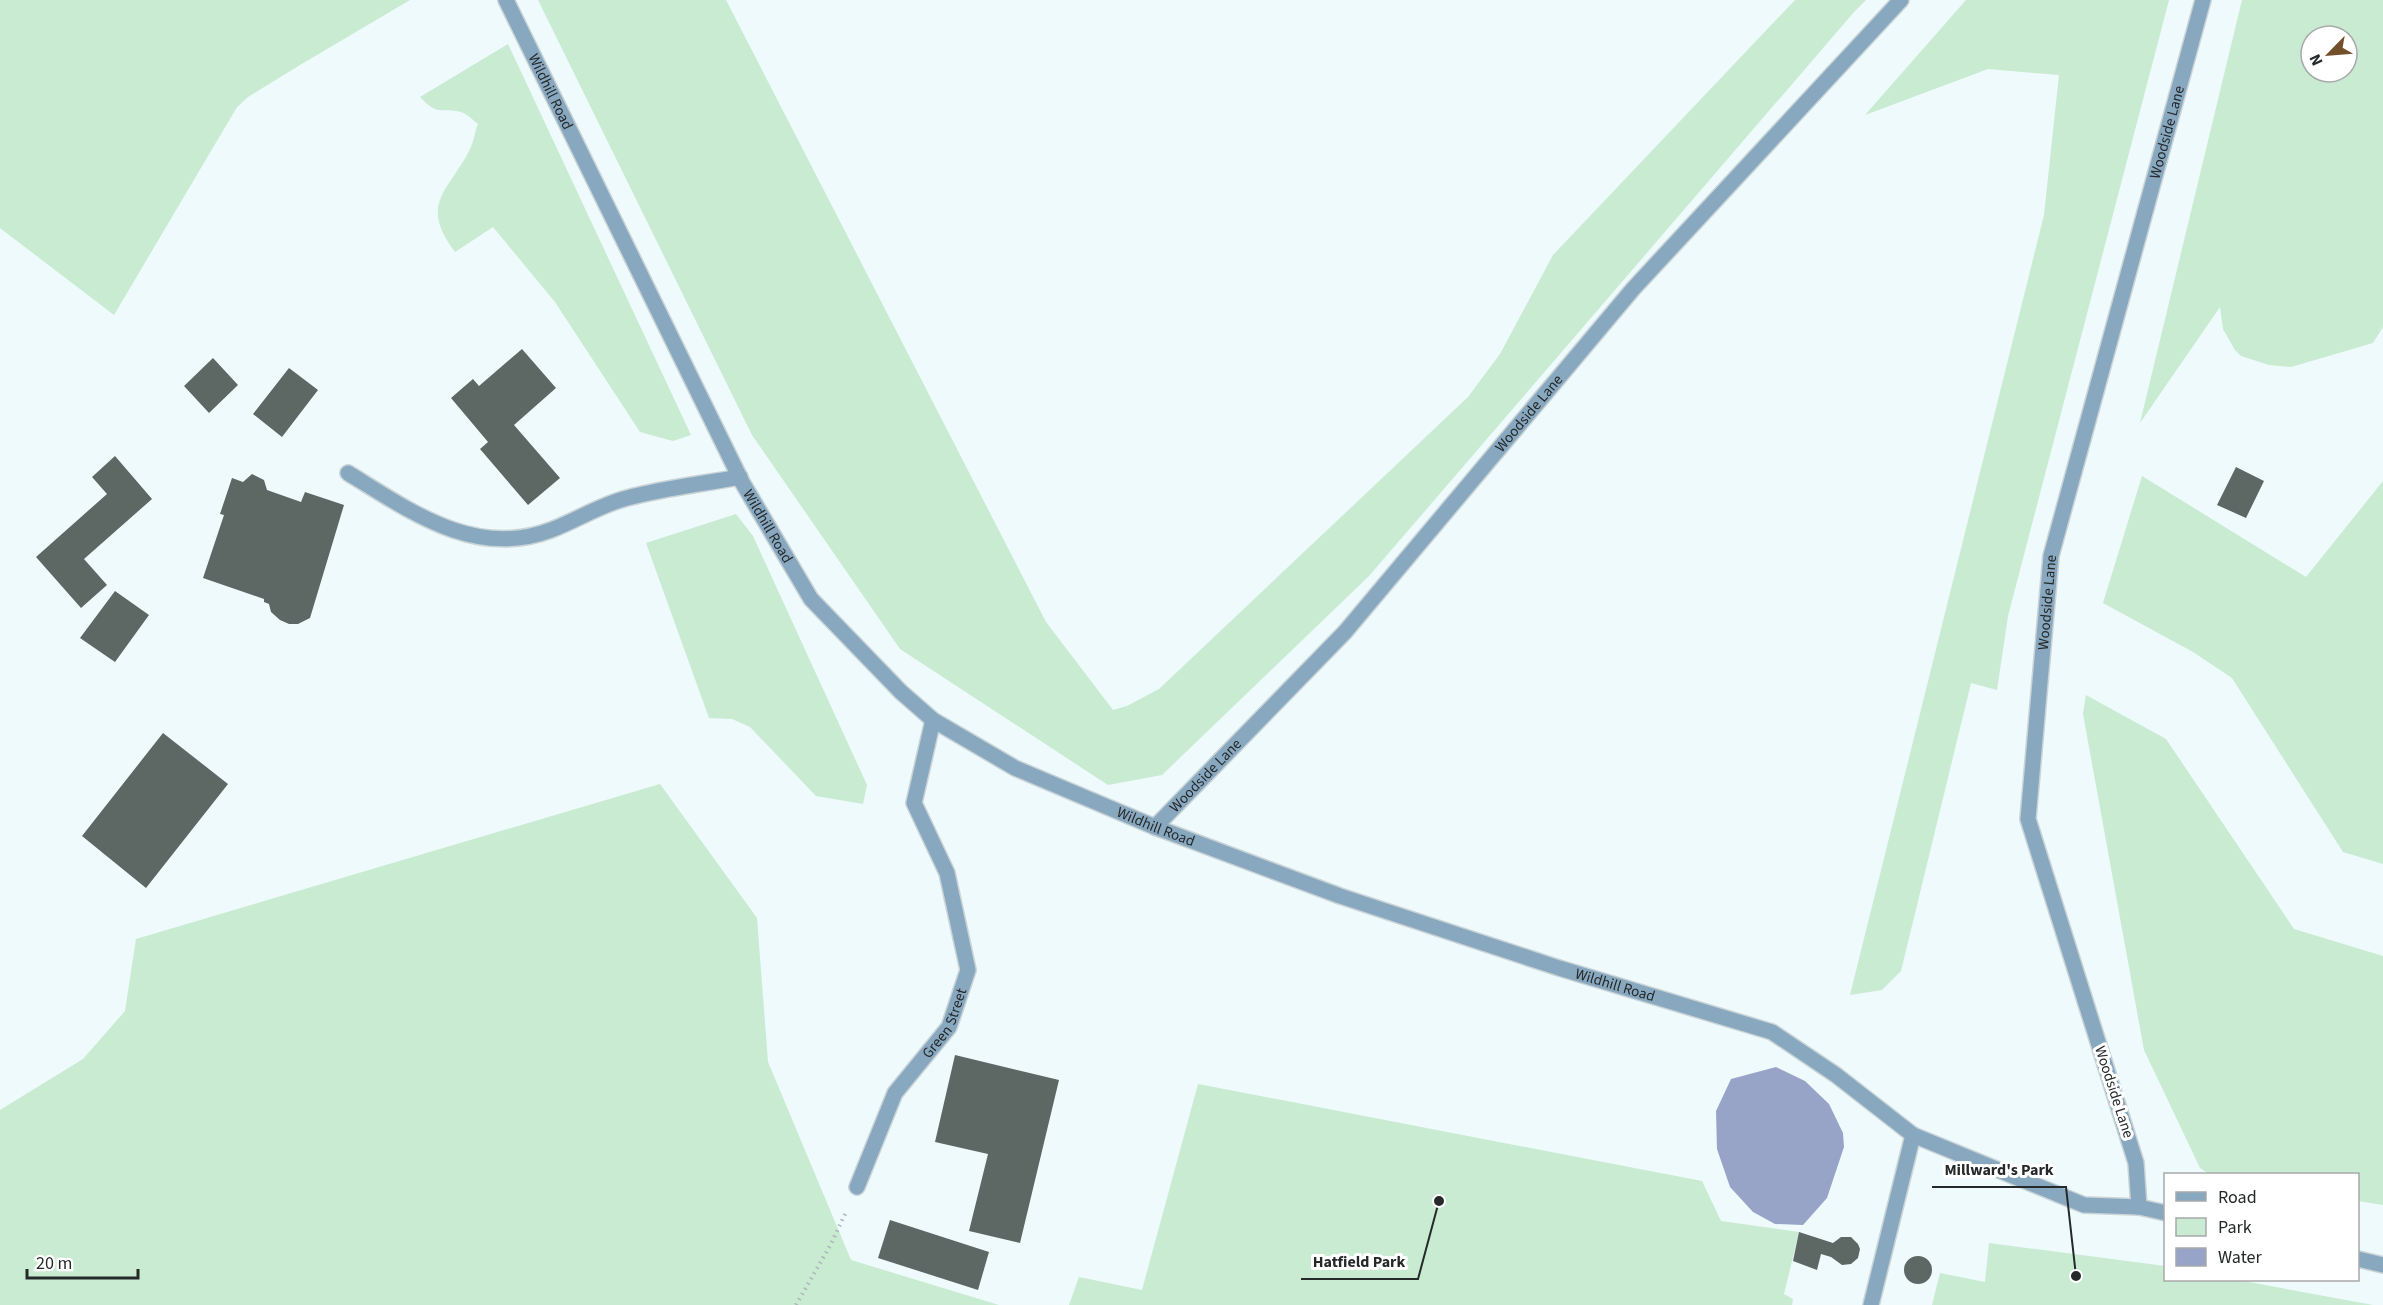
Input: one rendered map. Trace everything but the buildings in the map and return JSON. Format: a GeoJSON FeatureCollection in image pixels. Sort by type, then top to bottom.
{"type":"FeatureCollection","features":[{"type":"Feature","properties":{"kind":"street","name":"Wildhill Road"},"geometry":{"type":"LineString","coordinates":[[506,0],[740,477],[811,599],[901,692],[933,720],[1015,768],[1155,827],[1362,903],[1559,968],[1772,1032],[1836,1075],[1913,1135],[2084,1205],[2139,1207],[2164,1213]]}},
{"type":"Feature","properties":{"kind":"street","name":"Woodside Lane"},"geometry":{"type":"LineString","coordinates":[[1155,827],[1345,632],[1633,289],[1901,0]]}},
{"type":"Feature","properties":{"kind":"street","name":"Woodside Lane"},"geometry":{"type":"LineString","coordinates":[[2139,1207],[2136,1163],[2028,819],[2051,556],[2204,0]]}},
{"type":"Feature","properties":{"kind":"street"},"geometry":{"type":"LineString","coordinates":[[348,473],[419,517],[440,527],[471,535],[513,538],[550,531],[587,512],[629,497],[740,477]]}},
{"type":"Feature","properties":{"kind":"street","name":"Green Street"},"geometry":{"type":"LineString","coordinates":[[857,1187],[895,1093],[949,1027],[968,970],[947,873],[914,803],[933,720]]}},
{"type":"Feature","properties":{"kind":"street"},"geometry":{"type":"LineString","coordinates":[[1871,1305],[1913,1135]]}},
{"type":"Feature","properties":{"kind":"street"},"geometry":{"type":"LineString","coordinates":[[2359,1259],[2383,1265]]}},
{"type":"Feature","properties":{"kind":"path"},"geometry":{"type":"LineString","coordinates":[[796,1305],[831,1244],[857,1187]]}},
{"type":"Feature","properties":{"kind":"green space"},"geometry":{"type":"Polygon","coordinates":[[[0,0],[410,0],[248,97],[237,107],[114,315],[0,228],[0,0]]]}},
{"type":"Feature","properties":{"kind":"green space"},"geometry":{"type":"Polygon","coordinates":[[[538,0],[726,0],[1046,622],[1113,710],[1127,706],[1159,689],[1468,397],[1500,354],[1553,255],[1795,0],[1866,0],[1369,576],[1162,775],[1108,785],[900,649],[752,435],[538,0]]]}},
{"type":"Feature","properties":{"kind":"green space"},"geometry":{"type":"Polygon","coordinates":[[[1966,0],[2169,0],[2008,616],[1997,690],[1971,683],[1901,971],[1882,990],[1850,995],[2044,215],[2059,75],[1988,69],[1865,115],[1966,0]]]}},
{"type":"Feature","properties":{"kind":"green space"},"geometry":{"type":"Polygon","coordinates":[[[2242,0],[2383,0],[2383,327],[2373,343],[2291,367],[2269,365],[2241,356],[2235,350],[2223,329],[2220,307],[2140,423],[2242,0]]]}},
{"type":"Feature","properties":{"kind":"green space"},"geometry":{"type":"Polygon","coordinates":[[[508,44],[691,435],[673,441],[640,432],[555,302],[493,227],[455,252],[444,235],[439,221],[438,208],[441,197],[471,147],[478,124],[461,112],[431,107],[420,97],[508,44]]]}},
{"type":"Feature","properties":{"kind":"green space"},"geometry":{"type":"Polygon","coordinates":[[[2142,476],[2306,577],[2383,481],[2383,864],[2343,852],[2232,678],[2193,652],[2103,603],[2142,476]]]}},
{"type":"Feature","properties":{"kind":"green space"},"geometry":{"type":"Polygon","coordinates":[[[736,514],[753,536],[867,785],[863,804],[816,796],[750,727],[732,719],[709,718],[646,543],[736,514]]]}},
{"type":"Feature","properties":{"kind":"green space"},"geometry":{"type":"Polygon","coordinates":[[[2086,695],[2166,739],[2294,929],[2383,956],[2383,1205],[2359,1201],[2359,1173],[2208,1173],[2200,1168],[2144,1050],[2083,714],[2086,695]]]}},
{"type":"Feature","properties":{"kind":"green space"},"geometry":{"type":"Polygon","coordinates":[[[660,784],[757,918],[768,1062],[851,1260],[999,1305],[0,1305],[0,1110],[83,1059],[125,1011],[136,939],[660,784]]]}},
{"type":"Feature","properties":{"kind":"green space"},"geometry":{"type":"Polygon","coordinates":[[[1198,1084],[1702,1181],[1721,1221],[1799,1232],[1784,1294],[1793,1299],[1792,1305],[1069,1305],[1079,1277],[1142,1290],[1198,1084]]]}},
{"type":"Feature","properties":{"kind":"green space"},"geometry":{"type":"Polygon","coordinates":[[[1989,1243],[2164,1266],[2164,1281],[2243,1281],[2373,1305],[1932,1305],[1940,1273],[1985,1282],[1989,1243]]]}},
{"type":"Feature","properties":{"kind":"water"},"geometry":{"type":"Polygon","coordinates":[[[1776,1067],[1805,1081],[1829,1104],[1843,1133],[1844,1147],[1827,1198],[1803,1225],[1775,1224],[1753,1212],[1730,1187],[1717,1149],[1716,1111],[1731,1079],[1776,1067]]]}},
{"type":"Feature","properties":{"kind":"place","name":"Hatfield Park"},"geometry":{"type":"Point","coordinates":[1439,1201]}},
{"type":"Feature","properties":{"kind":"place","name":"Millward's Park"},"geometry":{"type":"Point","coordinates":[2076,1276]}}]}
